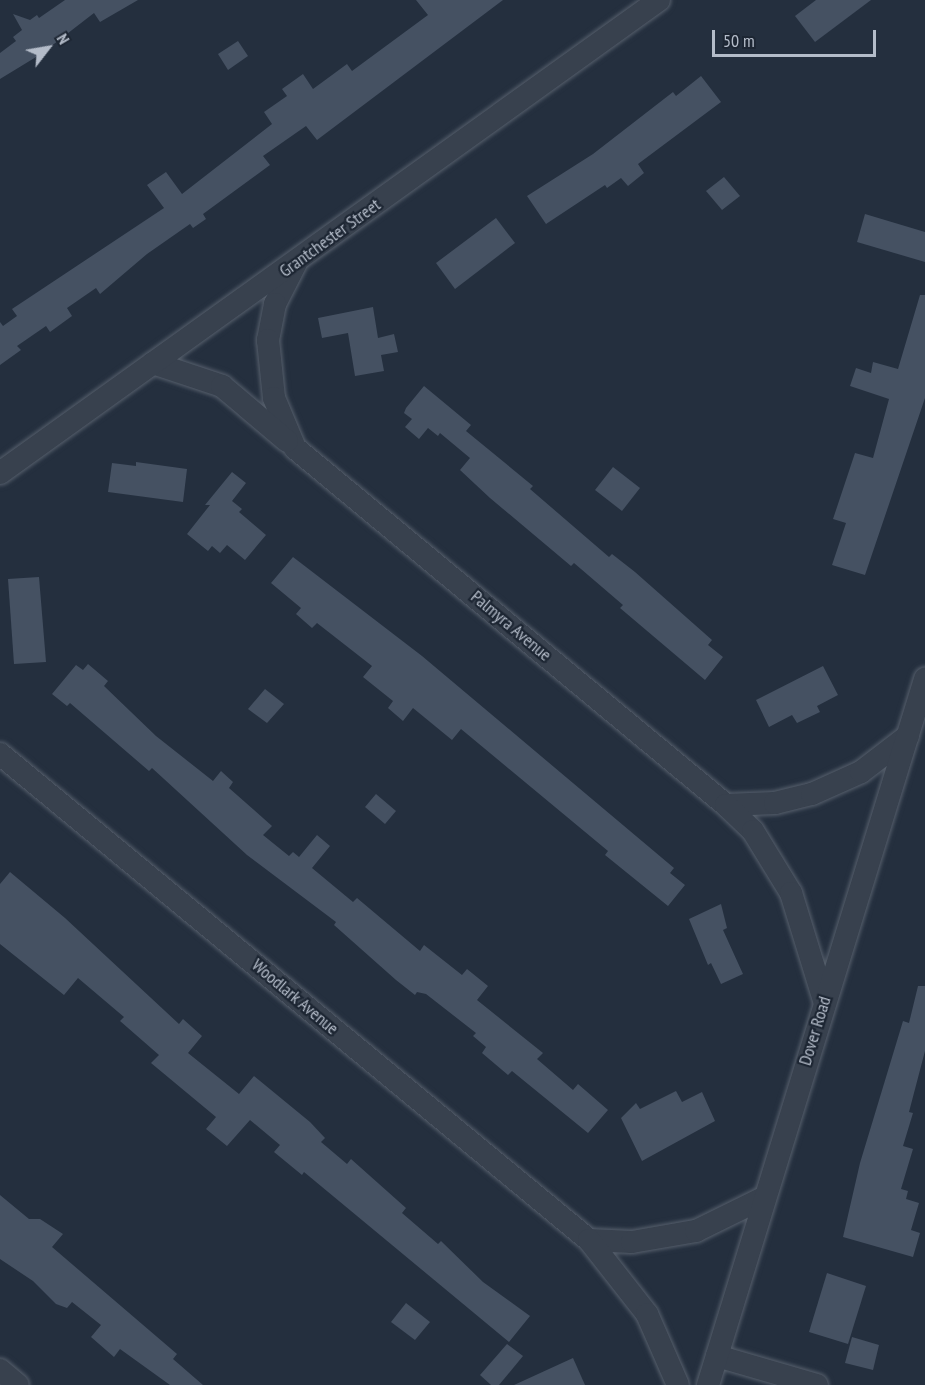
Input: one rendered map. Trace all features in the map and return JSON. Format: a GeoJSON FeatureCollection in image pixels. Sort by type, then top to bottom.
{"type":"FeatureCollection","features":[{"type":"Feature","properties":{"kind":"street","name":"Grantchester Street"},"geometry":{"type":"LineString","coordinates":[[0,473],[296,263],[659,0]]}},
{"type":"Feature","properties":{"kind":"street","name":"Palmyra Avenue"},"geometry":{"type":"LineString","coordinates":[[295,448],[274,398],[268,340],[275,303],[296,263]]}},
{"type":"Feature","properties":{"kind":"street","name":"Palmyra Avenue"},"geometry":{"type":"LineString","coordinates":[[153,363],[222,386],[726,805],[753,831],[791,893],[824,1000]]}},
{"type":"Feature","properties":{"kind":"street","name":"Dover Road"},"geometry":{"type":"LineString","coordinates":[[708,1385],[824,1000],[925,679]]}},
{"type":"Feature","properties":{"kind":"street"},"geometry":{"type":"LineString","coordinates":[[726,805],[775,803],[812,794],[861,772],[908,736]]}},
{"type":"Feature","properties":{"kind":"street","name":"Woodlark Avenue"},"geometry":{"type":"LineString","coordinates":[[0,754],[590,1240],[647,1314],[678,1385]]}},
{"type":"Feature","properties":{"kind":"street"},"geometry":{"type":"LineString","coordinates":[[590,1240],[632,1242],[696,1231],[765,1197]]}},
{"type":"Feature","properties":{"kind":"street"},"geometry":{"type":"LineString","coordinates":[[717,1356],[818,1385]]}},
{"type":"Feature","properties":{"kind":"street"},"geometry":{"type":"LineString","coordinates":[[0,1370],[18,1385]]}},
{"type":"Feature","properties":{"kind":"building"},"geometry":{"type":"Polygon","coordinates":[[[65,0],[138,0],[100,22],[94,13],[41,54],[0,79],[0,53],[16,41],[13,37],[22,30],[13,14],[30,20],[37,15],[39,18],[65,0]]]}},
{"type":"Feature","properties":{"kind":"building"},"geometry":{"type":"Polygon","coordinates":[[[416,0],[503,0],[317,140],[306,126],[263,156],[270,165],[203,214],[206,219],[193,228],[190,224],[147,254],[100,294],[96,288],[67,308],[72,316],[50,332],[46,326],[17,346],[21,350],[0,365],[0,322],[3,326],[17,316],[12,309],[164,208],[147,185],[166,172],[182,194],[272,124],[264,112],[287,96],[282,89],[303,74],[313,89],[347,64],[352,71],[428,15],[416,0]]]}},
{"type":"Feature","properties":{"kind":"building"},"geometry":{"type":"Polygon","coordinates":[[[816,0],[871,0],[815,42],[795,16],[816,0]]]}},
{"type":"Feature","properties":{"kind":"building"},"geometry":{"type":"Polygon","coordinates":[[[238,41],[248,56],[228,70],[218,54],[238,41]]]}},
{"type":"Feature","properties":{"kind":"building"},"geometry":{"type":"Polygon","coordinates":[[[701,76],[721,102],[638,164],[644,173],[628,186],[621,178],[607,188],[605,185],[546,224],[527,196],[593,154],[673,92],[676,96],[701,76]]]}},
{"type":"Feature","properties":{"kind":"building"},"geometry":{"type":"Polygon","coordinates":[[[724,177],[740,196],[722,210],[706,191],[724,177]]]}},
{"type":"Feature","properties":{"kind":"building"},"geometry":{"type":"Polygon","coordinates":[[[865,214],[925,232],[925,262],[857,242],[865,214]]]}},
{"type":"Feature","properties":{"kind":"building"},"geometry":{"type":"Polygon","coordinates":[[[496,218],[515,243],[455,289],[436,263],[496,218]]]}},
{"type":"Feature","properties":{"kind":"building"},"geometry":{"type":"Polygon","coordinates":[[[920,295],[925,295],[925,398],[865,575],[832,565],[846,523],[833,519],[855,453],[873,458],[889,399],[850,386],[856,368],[871,373],[873,362],[898,369],[920,295]]]}},
{"type":"Feature","properties":{"kind":"building"},"geometry":{"type":"Polygon","coordinates":[[[373,307],[378,338],[394,334],[398,352],[381,355],[384,371],[355,376],[348,333],[322,338],[318,318],[373,307]]]}},
{"type":"Feature","properties":{"kind":"building"},"geometry":{"type":"Polygon","coordinates":[[[424,386],[471,425],[466,431],[533,486],[530,489],[609,557],[612,554],[635,572],[712,640],[708,645],[723,657],[705,680],[620,608],[623,605],[574,563],[571,566],[460,470],[470,458],[440,433],[438,436],[428,428],[419,439],[405,427],[412,419],[404,413],[406,408],[424,386]]]}},
{"type":"Feature","properties":{"kind":"building"},"geometry":{"type":"Polygon","coordinates":[[[136,462],[187,469],[183,502],[108,492],[112,463],[136,466],[136,462]]]}},
{"type":"Feature","properties":{"kind":"building"},"geometry":{"type":"Polygon","coordinates":[[[613,467],[640,488],[622,511],[595,490],[613,467]]]}},
{"type":"Feature","properties":{"kind":"building"},"geometry":{"type":"Polygon","coordinates":[[[232,472],[246,483],[232,501],[242,509],[239,512],[266,535],[245,560],[227,545],[220,553],[212,546],[208,551],[187,534],[210,505],[205,505],[232,472]]]}},
{"type":"Feature","properties":{"kind":"building"},"geometry":{"type":"Polygon","coordinates":[[[293,557],[422,656],[674,868],[670,873],[685,885],[668,906],[605,855],[608,851],[461,729],[452,740],[413,708],[403,721],[388,708],[393,701],[363,677],[372,666],[317,623],[312,628],[296,614],[301,608],[271,583],[293,557]]]}},
{"type":"Feature","properties":{"kind":"building"},"geometry":{"type":"Polygon","coordinates":[[[39,577],[46,662],[14,664],[8,579],[39,577]]]}},
{"type":"Feature","properties":{"kind":"building"},"geometry":{"type":"Polygon","coordinates":[[[88,664],[108,681],[104,686],[156,736],[213,781],[221,771],[233,782],[229,788],[272,826],[263,835],[289,856],[293,852],[299,857],[317,835],[330,846],[312,868],[353,902],[357,898],[420,951],[424,945],[462,975],[467,969],[488,986],[477,1000],[543,1053],[537,1059],[573,1090],[578,1084],[608,1110],[588,1133],[512,1071],[508,1075],[482,1053],[486,1047],[473,1036],[476,1033],[426,994],[417,992],[415,995],[396,980],[334,925],[336,922],[247,855],[152,768],[149,771],[70,703],[67,706],[52,694],[76,665],[83,670],[88,664]]]}},
{"type":"Feature","properties":{"kind":"building"},"geometry":{"type":"Polygon","coordinates":[[[823,666],[838,695],[817,706],[820,712],[797,723],[792,715],[769,727],[756,700],[823,666]]]}},
{"type":"Feature","properties":{"kind":"building"},"geometry":{"type":"Polygon","coordinates":[[[265,689],[284,704],[267,723],[248,709],[265,689]]]}},
{"type":"Feature","properties":{"kind":"building"},"geometry":{"type":"Polygon","coordinates":[[[376,794],[396,811],[385,824],[365,807],[376,794]]]}},
{"type":"Feature","properties":{"kind":"building"},"geometry":{"type":"Polygon","coordinates":[[[10,872],[65,918],[179,1024],[183,1019],[202,1036],[188,1053],[239,1094],[254,1076],[310,1122],[325,1138],[321,1142],[347,1164],[351,1159],[406,1208],[402,1213],[438,1244],[441,1241],[483,1282],[530,1316],[509,1342],[304,1172],[302,1175],[274,1152],[280,1145],[250,1120],[227,1146],[206,1129],[216,1117],[151,1063],[159,1055],[120,1021],[124,1017],[78,978],[64,995],[0,944],[0,884],[10,872]]]}},
{"type":"Feature","properties":{"kind":"building"},"geometry":{"type":"Polygon","coordinates":[[[721,904],[727,928],[723,930],[743,974],[721,984],[711,963],[708,965],[689,919],[721,904]]]}},
{"type":"Feature","properties":{"kind":"building"},"geometry":{"type":"Polygon","coordinates":[[[918,986],[925,986],[925,1051],[909,1112],[913,1113],[903,1146],[913,1149],[901,1189],[908,1191],[906,1199],[919,1203],[911,1230],[920,1233],[913,1257],[843,1237],[860,1163],[903,1021],[909,1023],[918,986]]]}},
{"type":"Feature","properties":{"kind":"building"},"geometry":{"type":"Polygon","coordinates":[[[676,1091],[682,1102],[702,1092],[715,1121],[642,1161],[621,1118],[636,1103],[640,1109],[676,1091]]]}},
{"type":"Feature","properties":{"kind":"building"},"geometry":{"type":"Polygon","coordinates":[[[0,1195],[29,1219],[40,1219],[63,1234],[52,1247],[177,1354],[173,1359],[203,1385],[170,1385],[120,1349],[114,1357],[91,1337],[101,1325],[72,1302],[67,1308],[56,1304],[33,1281],[0,1259],[0,1195]]]}},
{"type":"Feature","properties":{"kind":"building"},"geometry":{"type":"Polygon","coordinates":[[[827,1273],[866,1286],[848,1344],[809,1332],[827,1273]]]}},
{"type":"Feature","properties":{"kind":"building"},"geometry":{"type":"Polygon","coordinates":[[[406,1303],[430,1322],[415,1340],[391,1322],[406,1303]]]}},
{"type":"Feature","properties":{"kind":"building"},"geometry":{"type":"Polygon","coordinates":[[[852,1337],[879,1345],[873,1370],[845,1363],[852,1337]]]}},
{"type":"Feature","properties":{"kind":"building"},"geometry":{"type":"Polygon","coordinates":[[[507,1344],[523,1356],[499,1385],[491,1385],[480,1375],[507,1344]]]}},
{"type":"Feature","properties":{"kind":"building"},"geometry":{"type":"Polygon","coordinates":[[[573,1358],[585,1385],[514,1385],[573,1358]]]}}]}
